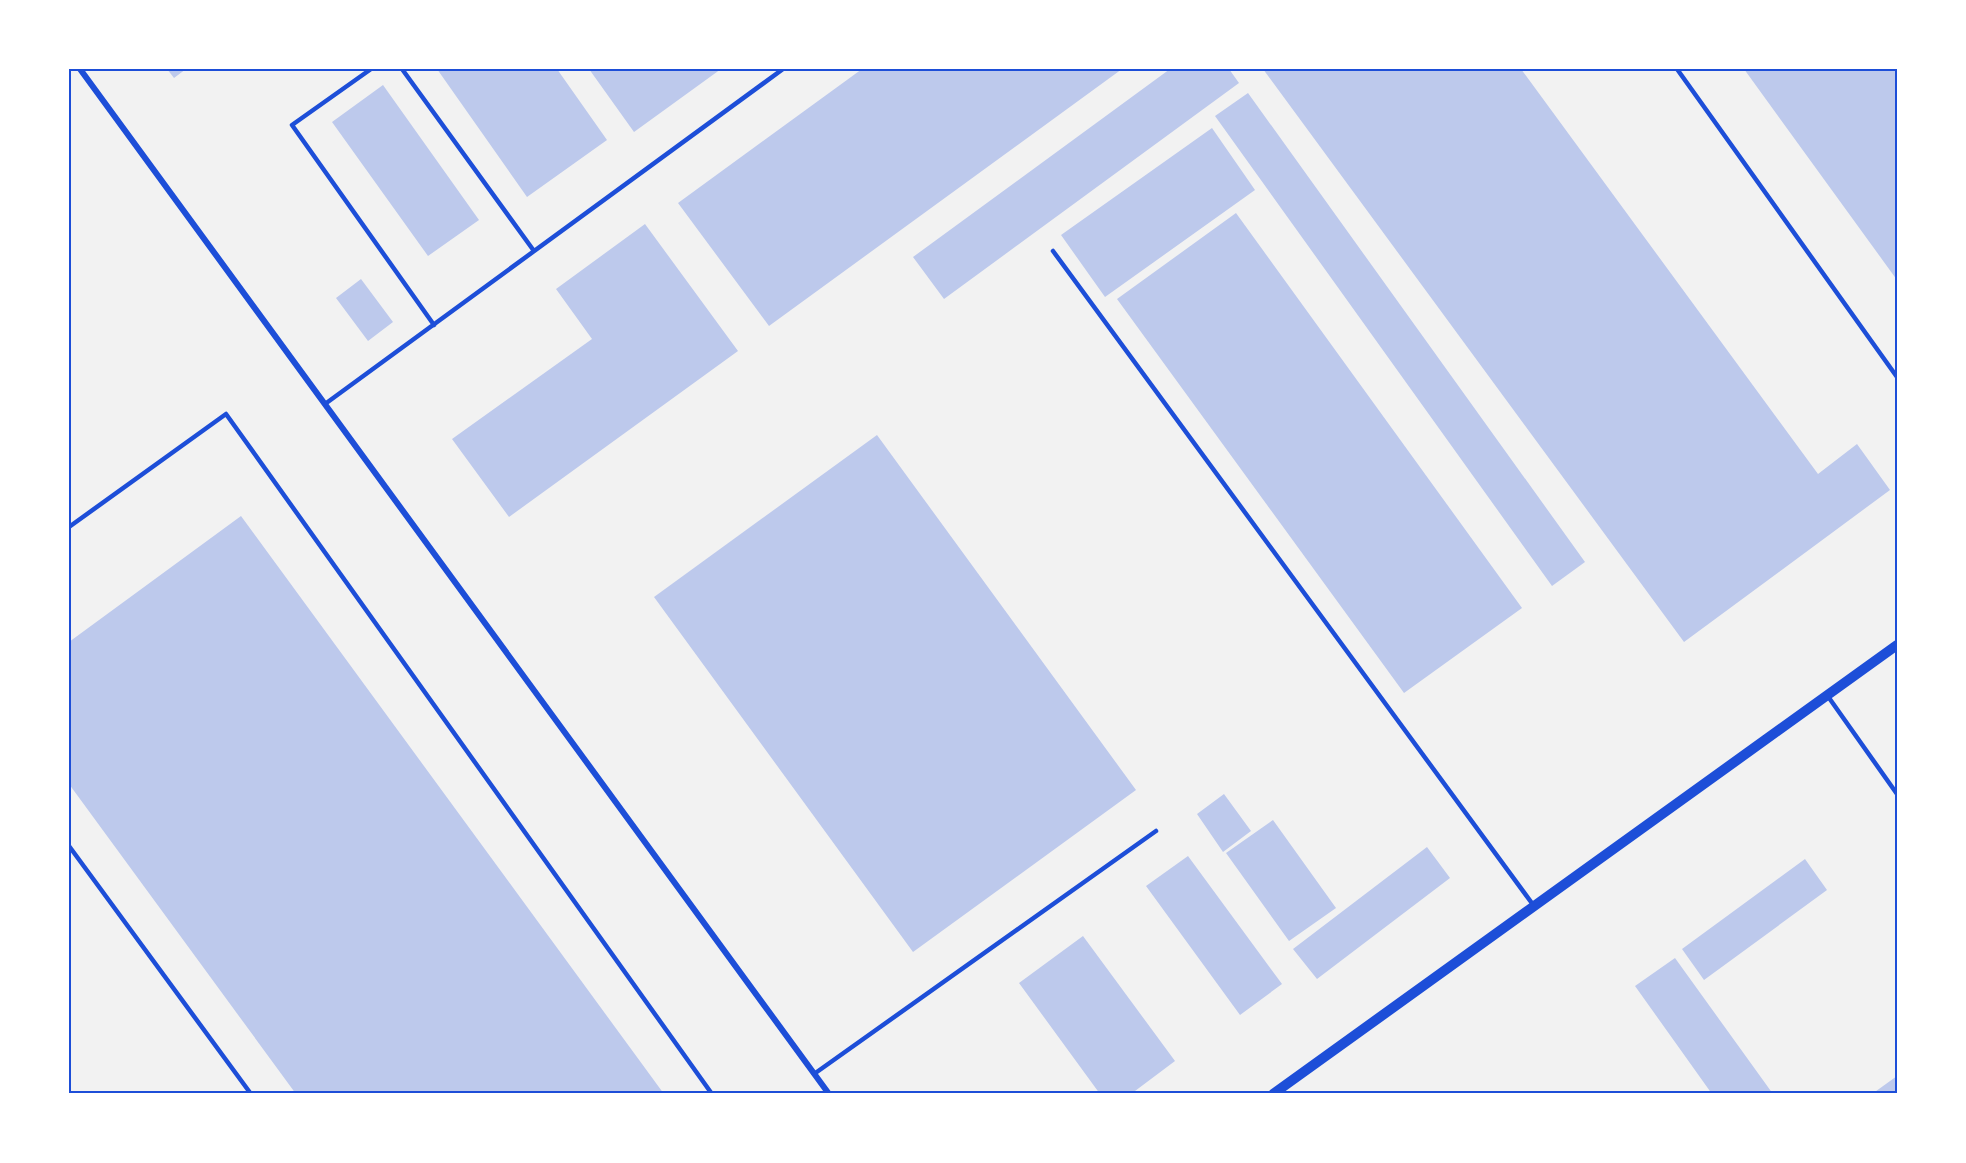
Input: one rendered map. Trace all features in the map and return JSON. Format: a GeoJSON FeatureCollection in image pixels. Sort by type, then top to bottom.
{"type":"FeatureCollection","features":[{"type":"Feature","properties":{"kind":"street"},"geometry":{"type":"LineString","coordinates":[[80,69],[829,1094]]}},
{"type":"Feature","properties":{"kind":"street"},"geometry":{"type":"LineString","coordinates":[[1273,1094],[1897,645]]}},
{"type":"Feature","properties":{"kind":"lane"},"geometry":{"type":"LineString","coordinates":[[371,69],[292,125],[434,325]]}},
{"type":"Feature","properties":{"kind":"lane"},"geometry":{"type":"LineString","coordinates":[[402,69],[534,251]]}},
{"type":"Feature","properties":{"kind":"lane"},"geometry":{"type":"LineString","coordinates":[[325,404],[783,69]]}},
{"type":"Feature","properties":{"kind":"lane"},"geometry":{"type":"LineString","coordinates":[[1677,69],[1897,377]]}},
{"type":"Feature","properties":{"kind":"lane"},"geometry":{"type":"LineString","coordinates":[[1053,251],[1534,906]]}},
{"type":"Feature","properties":{"kind":"lane"},"geometry":{"type":"LineString","coordinates":[[69,527],[226,414],[712,1094]]}},
{"type":"Feature","properties":{"kind":"lane"},"geometry":{"type":"LineString","coordinates":[[1827,695],[1897,794]]}},
{"type":"Feature","properties":{"kind":"lane"},"geometry":{"type":"LineString","coordinates":[[814,1074],[1156,831]]}},
{"type":"Feature","properties":{"kind":"lane"},"geometry":{"type":"LineString","coordinates":[[69,846],[251,1094]]}},
{"type":"Feature","properties":{"kind":"building"},"geometry":{"type":"Polygon","coordinates":[[[167,69],[186,69],[174,78],[167,69]]]}},
{"type":"Feature","properties":{"kind":"building"},"geometry":{"type":"Polygon","coordinates":[[[437,69],[557,69],[607,140],[527,197],[437,69]]]}},
{"type":"Feature","properties":{"kind":"building"},"geometry":{"type":"Polygon","coordinates":[[[589,69],[721,69],[634,132],[589,69]]]}},
{"type":"Feature","properties":{"kind":"building"},"geometry":{"type":"Polygon","coordinates":[[[862,69],[1122,69],[769,326],[678,203],[862,69]]]}},
{"type":"Feature","properties":{"kind":"building"},"geometry":{"type":"Polygon","coordinates":[[[1170,69],[1229,69],[1239,83],[944,299],[913,257],[1170,69]]]}},
{"type":"Feature","properties":{"kind":"building"},"geometry":{"type":"Polygon","coordinates":[[[1263,69],[1521,69],[1818,474],[1857,444],[1890,490],[1684,642],[1263,69]]]}},
{"type":"Feature","properties":{"kind":"building"},"geometry":{"type":"Polygon","coordinates":[[[1744,69],[1897,69],[1897,280],[1744,69]]]}},
{"type":"Feature","properties":{"kind":"building"},"geometry":{"type":"Polygon","coordinates":[[[383,85],[479,220],[428,256],[332,122],[383,85]]]}},
{"type":"Feature","properties":{"kind":"building"},"geometry":{"type":"Polygon","coordinates":[[[1248,93],[1585,562],[1552,586],[1215,116],[1248,93]]]}},
{"type":"Feature","properties":{"kind":"building"},"geometry":{"type":"Polygon","coordinates":[[[1212,128],[1255,190],[1105,297],[1061,235],[1212,128]]]}},
{"type":"Feature","properties":{"kind":"building"},"geometry":{"type":"Polygon","coordinates":[[[1236,213],[1522,608],[1404,693],[1117,299],[1236,213]]]}},
{"type":"Feature","properties":{"kind":"building"},"geometry":{"type":"Polygon","coordinates":[[[645,224],[738,351],[509,517],[452,439],[592,339],[556,289],[645,224]]]}},
{"type":"Feature","properties":{"kind":"building"},"geometry":{"type":"Polygon","coordinates":[[[361,279],[393,322],[368,341],[336,298],[361,279]]]}},
{"type":"Feature","properties":{"kind":"building"},"geometry":{"type":"Polygon","coordinates":[[[877,435],[1136,790],[913,952],[654,597],[877,435]]]}},
{"type":"Feature","properties":{"kind":"building"},"geometry":{"type":"Polygon","coordinates":[[[241,516],[664,1094],[296,1094],[69,784],[69,642],[241,516]]]}},
{"type":"Feature","properties":{"kind":"building"},"geometry":{"type":"Polygon","coordinates":[[[1224,794],[1251,831],[1223,852],[1197,814],[1224,794]]]}},
{"type":"Feature","properties":{"kind":"building"},"geometry":{"type":"Polygon","coordinates":[[[1273,820],[1336,908],[1289,941],[1226,853],[1273,820]]]}},
{"type":"Feature","properties":{"kind":"building"},"geometry":{"type":"Polygon","coordinates":[[[1427,847],[1450,878],[1317,979],[1293,949],[1427,847]]]}},
{"type":"Feature","properties":{"kind":"building"},"geometry":{"type":"Polygon","coordinates":[[[1188,856],[1282,984],[1240,1015],[1146,886],[1188,856]]]}},
{"type":"Feature","properties":{"kind":"building"},"geometry":{"type":"Polygon","coordinates":[[[1805,859],[1827,890],[1704,980],[1682,949],[1805,859]]]}},
{"type":"Feature","properties":{"kind":"building"},"geometry":{"type":"Polygon","coordinates":[[[1083,936],[1175,1061],[1131,1094],[1100,1094],[1019,983],[1083,936]]]}},
{"type":"Feature","properties":{"kind":"building"},"geometry":{"type":"Polygon","coordinates":[[[1675,958],[1773,1094],[1712,1094],[1635,986],[1675,958]]]}},
{"type":"Feature","properties":{"kind":"building"},"geometry":{"type":"Polygon","coordinates":[[[1897,1076],[1897,1094],[1872,1094],[1897,1076]]]}}]}
